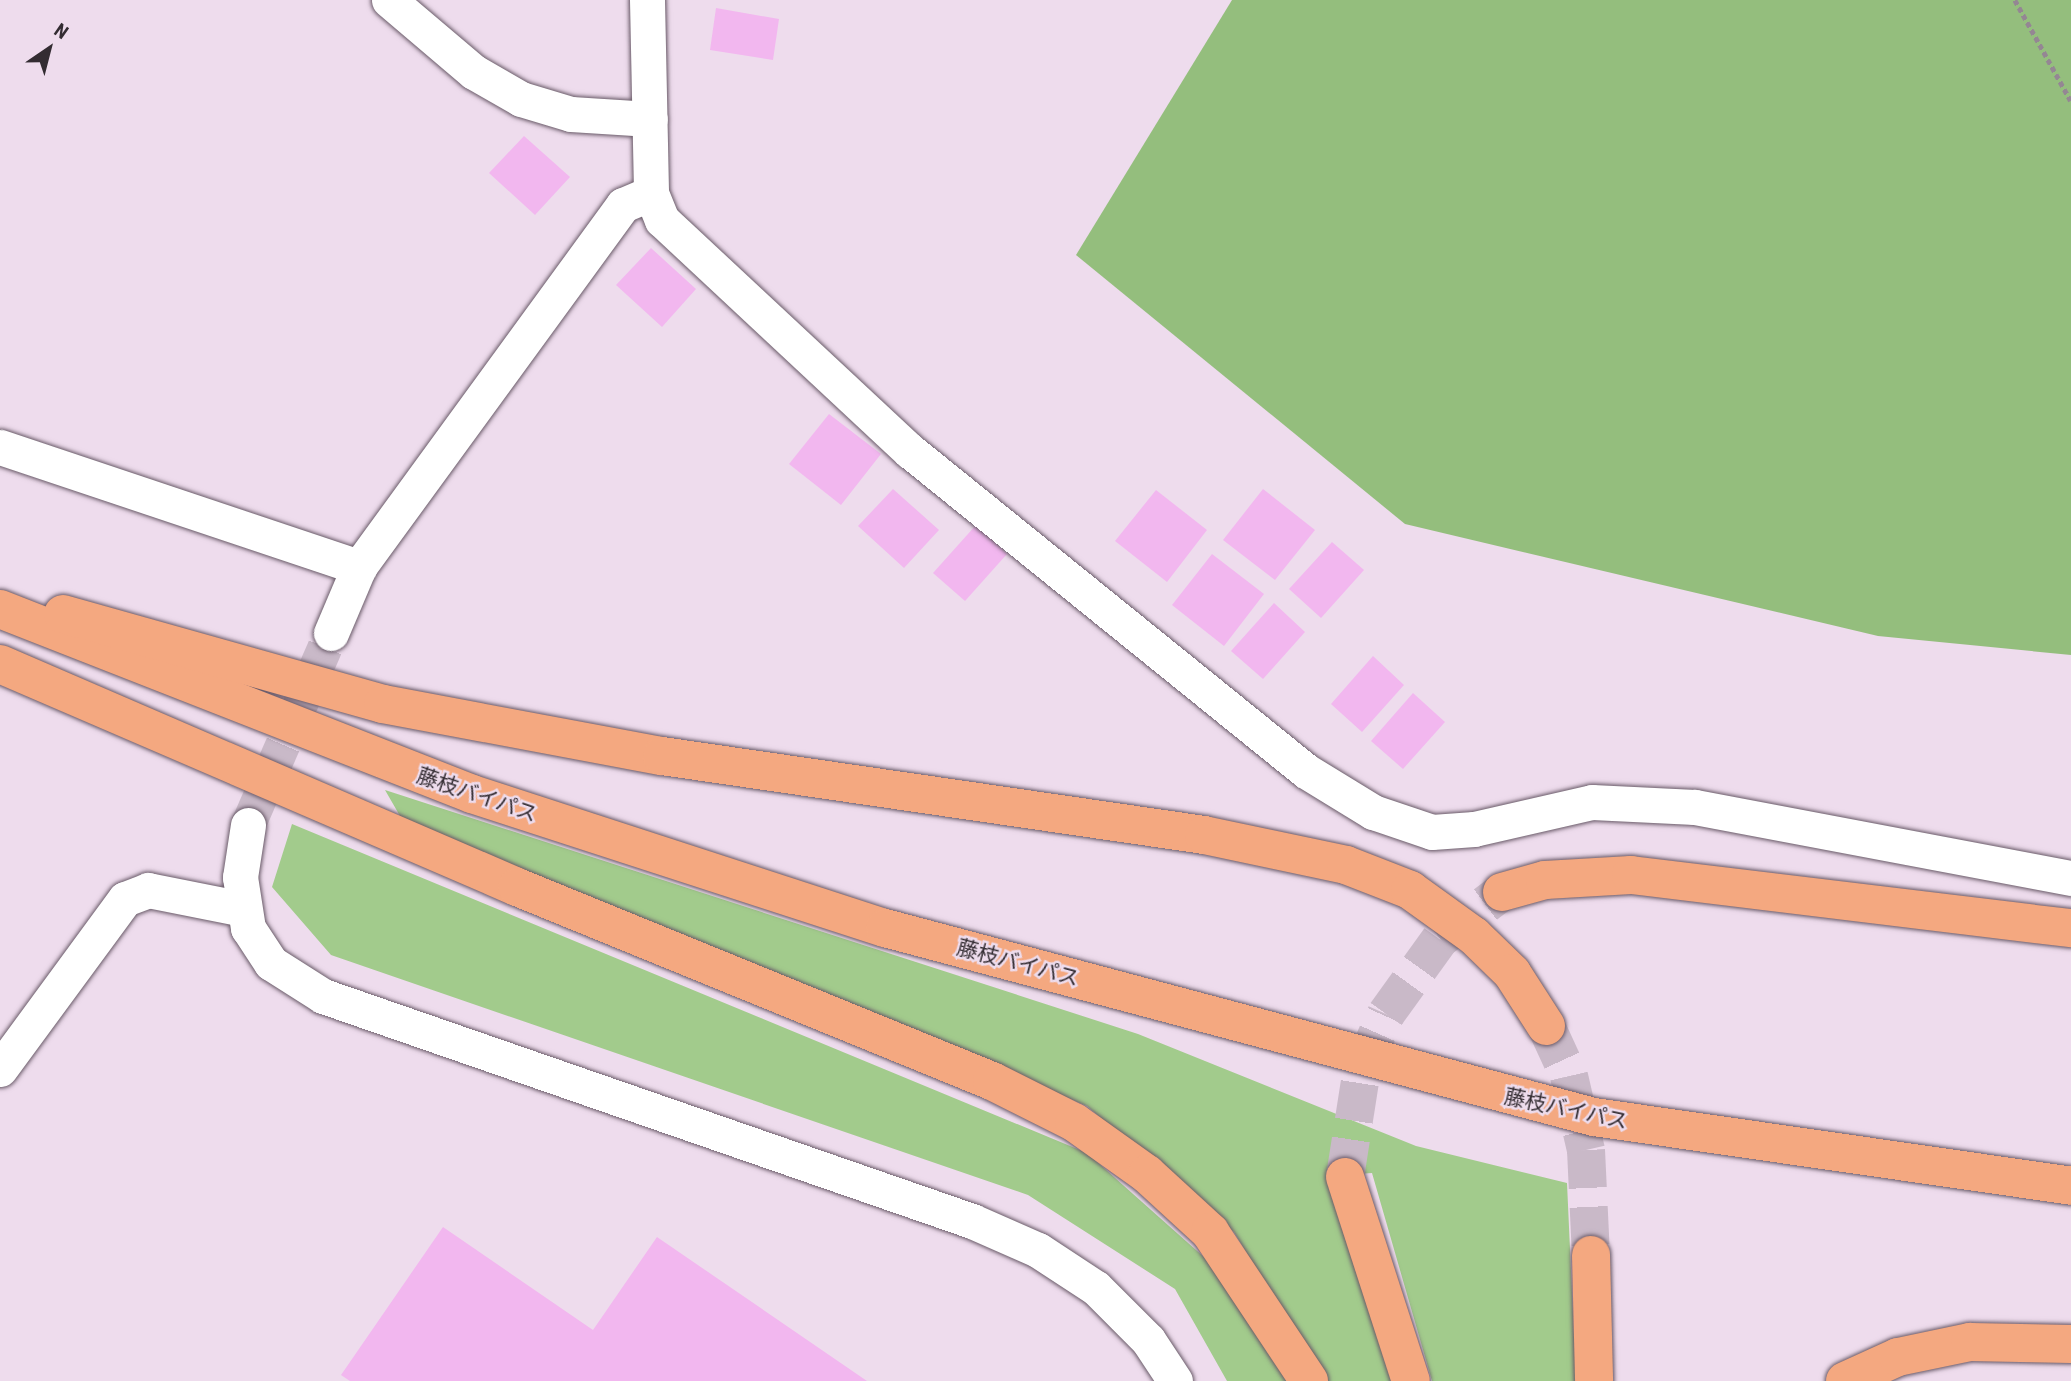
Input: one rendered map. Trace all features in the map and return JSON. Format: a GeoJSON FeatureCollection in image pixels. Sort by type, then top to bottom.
{"type":"FeatureCollection","features":[{"type":"Feature","properties":{"kind":"highway"},"geometry":{"type":"LineString","coordinates":[[0,596],[383,704],[662,756],[1204,835],[1346,865],[1410,890],[1474,936],[1512,972],[1546,1026]]}},
{"type":"Feature","properties":{"kind":"highway","name":"藤枝バイパス"},"geometry":{"type":"LineString","coordinates":[[0,609],[459,789],[885,928],[1594,1117],[2071,1186]]}},
{"type":"Feature","properties":{"kind":"highway"},"geometry":{"type":"LineString","coordinates":[[0,664],[517,887],[992,1081],[1074,1122],[1147,1174],[1210,1232],[1309,1381]]}},
{"type":"Feature","properties":{"kind":"highway"},"geometry":{"type":"LineString","coordinates":[[1502,892],[1545,880],[1631,875],[2071,928]]}},
{"type":"Feature","properties":{"kind":"highway"},"geometry":{"type":"LineString","coordinates":[[1346,1177],[1411,1381]]}},
{"type":"Feature","properties":{"kind":"highway"},"geometry":{"type":"LineString","coordinates":[[1591,1255],[1594,1381]]}},
{"type":"Feature","properties":{"kind":"highway"},"geometry":{"type":"LineString","coordinates":[[1845,1381],[1898,1357],[1970,1342],[2071,1344]]}},
{"type":"Feature","properties":{"kind":"street"},"geometry":{"type":"LineString","coordinates":[[389,0],[474,72],[521,99],[571,114],[650,120]]}},
{"type":"Feature","properties":{"kind":"street"},"geometry":{"type":"LineString","coordinates":[[647,0],[651,193],[662,220],[910,451],[1306,771],[1373,812],[1432,832],[1474,830],[1592,802],[1695,807],[2071,878]]}},
{"type":"Feature","properties":{"kind":"street"},"geometry":{"type":"LineString","coordinates":[[331,633],[359,567],[623,205],[651,193]]}},
{"type":"Feature","properties":{"kind":"street"},"geometry":{"type":"LineString","coordinates":[[0,447],[359,567]]}},
{"type":"Feature","properties":{"kind":"street"},"geometry":{"type":"LineString","coordinates":[[248,825],[240,877],[243,909],[271,963],[323,996],[972,1221],[1038,1250],[1096,1288],[1148,1340],[1175,1381]]}},
{"type":"Feature","properties":{"kind":"street"},"geometry":{"type":"LineString","coordinates":[[0,1069],[125,899],[148,890],[243,909]]}},
{"type":"Feature","properties":{"kind":"path"},"geometry":{"type":"LineString","coordinates":[[2015,0],[2071,101]]}},
{"type":"Feature","properties":{"kind":"green space"},"geometry":{"type":"Polygon","coordinates":[[[1232,0],[2071,0],[2071,655],[1878,636],[1405,524],[1076,255],[1232,0]]]}},
{"type":"Feature","properties":{"kind":"green space"},"geometry":{"type":"Polygon","coordinates":[[[385,790],[1138,1034],[1416,1146],[1567,1183],[1576,1381],[1432,1381],[1372,1173],[1330,1176],[1392,1381],[1324,1381],[1234,1232],[1087,1106],[404,823],[385,790]]]}},
{"type":"Feature","properties":{"kind":"green space"},"geometry":{"type":"Polygon","coordinates":[[[292,824],[1087,1153],[1214,1266],[1288,1381],[1227,1381],[1175,1289],[1028,1195],[331,955],[272,887],[292,824]]]}},
{"type":"Feature","properties":{"kind":"building"},"geometry":{"type":"Polygon","coordinates":[[[716,8],[779,19],[773,60],[710,50],[716,8]]]}},
{"type":"Feature","properties":{"kind":"building"},"geometry":{"type":"Polygon","coordinates":[[[524,136],[570,177],[535,215],[489,173],[524,136]]]}},
{"type":"Feature","properties":{"kind":"building"},"geometry":{"type":"Polygon","coordinates":[[[651,248],[696,289],[662,327],[616,285],[651,248]]]}},
{"type":"Feature","properties":{"kind":"building"},"geometry":{"type":"Polygon","coordinates":[[[829,414],[881,454],[841,505],[789,464],[829,414]]]}},
{"type":"Feature","properties":{"kind":"building"},"geometry":{"type":"Polygon","coordinates":[[[893,489],[939,530],[904,568],[858,526],[893,489]]]}},
{"type":"Feature","properties":{"kind":"building"},"geometry":{"type":"Polygon","coordinates":[[[1263,489],[1315,530],[1275,580],[1223,540],[1263,489]]]}},
{"type":"Feature","properties":{"kind":"building"},"geometry":{"type":"Polygon","coordinates":[[[1156,490],[1207,530],[1167,582],[1115,541],[1156,490]]]}},
{"type":"Feature","properties":{"kind":"building"},"geometry":{"type":"Polygon","coordinates":[[[976,525],[1007,554],[965,601],[933,573],[976,525]]]}},
{"type":"Feature","properties":{"kind":"building"},"geometry":{"type":"Polygon","coordinates":[[[1332,542],[1364,570],[1321,618],[1289,589],[1332,542]]]}},
{"type":"Feature","properties":{"kind":"building"},"geometry":{"type":"Polygon","coordinates":[[[1212,554],[1264,594],[1224,646],[1172,605],[1212,554]]]}},
{"type":"Feature","properties":{"kind":"building"},"geometry":{"type":"Polygon","coordinates":[[[1274,603],[1305,632],[1263,679],[1231,651],[1274,603]]]}},
{"type":"Feature","properties":{"kind":"building"},"geometry":{"type":"Polygon","coordinates":[[[1373,656],[1404,685],[1362,732],[1331,704],[1373,656]]]}},
{"type":"Feature","properties":{"kind":"building"},"geometry":{"type":"Polygon","coordinates":[[[1413,693],[1445,722],[1403,769],[1371,741],[1413,693]]]}},
{"type":"Feature","properties":{"kind":"building"},"geometry":{"type":"Polygon","coordinates":[[[443,1227],[593,1330],[657,1237],[867,1381],[350,1381],[341,1375],[443,1227]]]}},
{"type":"Feature","properties":{"kind":"tunnel"},"geometry":{"type":"LineString","coordinates":[[248,825],[331,633]]}},
{"type":"Feature","properties":{"kind":"tunnel"},"geometry":{"type":"LineString","coordinates":[[1345,1177],[1362,1068],[1386,1014],[1440,939],[1502,892]]}},
{"type":"Feature","properties":{"kind":"tunnel"},"geometry":{"type":"LineString","coordinates":[[1546,1026],[1569,1076],[1586,1150],[1591,1255]]}}]}
